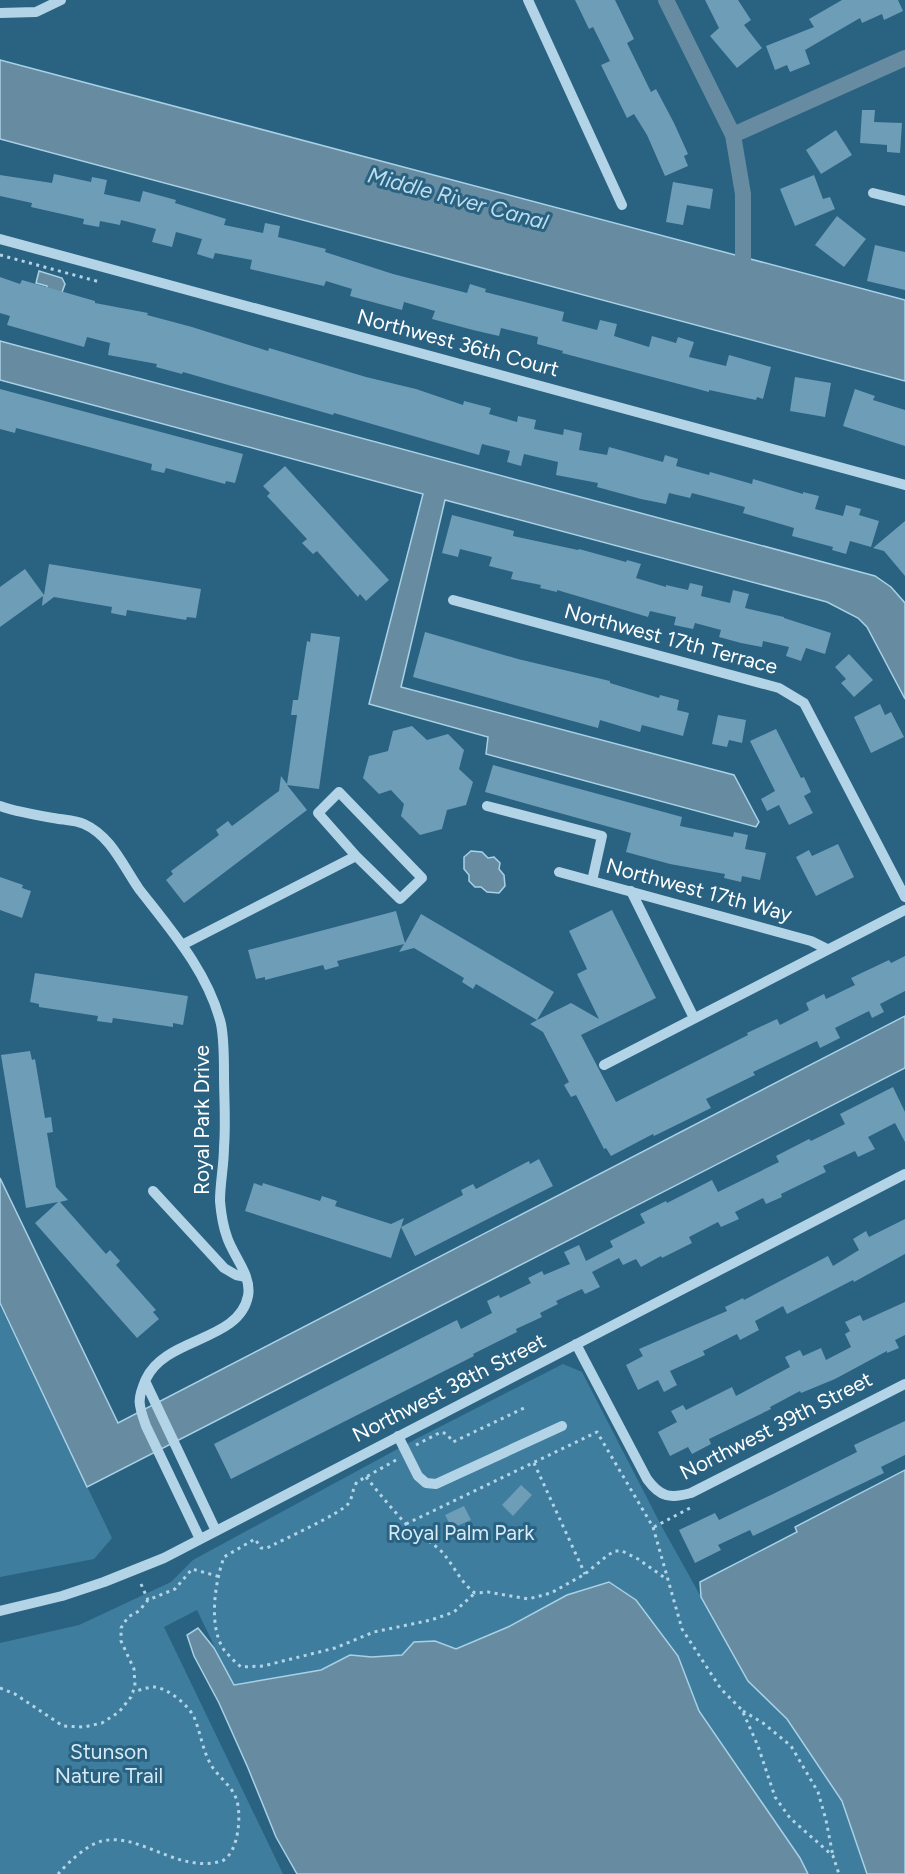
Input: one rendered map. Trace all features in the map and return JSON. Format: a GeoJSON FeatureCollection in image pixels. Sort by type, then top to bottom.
{"type":"FeatureCollection","features":[{"type":"Feature","properties":{"kind":"street"},"geometry":{"type":"LineString","coordinates":[[0,14],[36,12],[61,0]]}},
{"type":"Feature","properties":{"kind":"street"},"geometry":{"type":"LineString","coordinates":[[528,0],[622,205]]}},
{"type":"Feature","properties":{"kind":"street"},"geometry":{"type":"LineString","coordinates":[[873,193],[905,201]]}},
{"type":"Feature","properties":{"kind":"street","name":"Northwest 36th Court"},"geometry":{"type":"LineString","coordinates":[[0,239],[905,485]]}},
{"type":"Feature","properties":{"kind":"street","name":"Northwest 17th Terrace"},"geometry":{"type":"LineString","coordinates":[[453,600],[779,688],[804,703],[905,897]]}},
{"type":"Feature","properties":{"kind":"street"},"geometry":{"type":"LineString","coordinates":[[339,792],[422,878],[400,900],[356,856],[318,813],[339,792]]}},
{"type":"Feature","properties":{"kind":"street","name":"Royal Park Drive"},"geometry":{"type":"LineString","coordinates":[[0,806],[25,814],[82,823],[95,830],[107,841],[126,871],[200,972],[221,1025],[225,1146],[220,1201],[227,1237],[249,1287],[248,1296],[238,1316],[214,1333],[163,1358],[149,1371],[138,1398],[140,1411],[200,1539]]}},
{"type":"Feature","properties":{"kind":"street"},"geometry":{"type":"LineString","coordinates":[[487,806],[602,836],[592,881]]}},
{"type":"Feature","properties":{"kind":"street"},"geometry":{"type":"LineString","coordinates":[[182,945],[356,856]]}},
{"type":"Feature","properties":{"kind":"street","name":"Northwest 17th Way"},"geometry":{"type":"LineString","coordinates":[[558,872],[811,941],[827,950]]}},
{"type":"Feature","properties":{"kind":"street"},"geometry":{"type":"LineString","coordinates":[[631,891],[691,1020]]}},
{"type":"Feature","properties":{"kind":"street"},"geometry":{"type":"LineString","coordinates":[[604,1065],[905,910]]}},
{"type":"Feature","properties":{"kind":"street","name":"Northwest 38th Street"},"geometry":{"type":"LineString","coordinates":[[0,1611],[62,1596],[104,1582],[200,1539],[905,1174]]}},
{"type":"Feature","properties":{"kind":"street"},"geometry":{"type":"LineString","coordinates":[[153,1191],[224,1268],[236,1275],[246,1277]]}},
{"type":"Feature","properties":{"kind":"street","name":"Northwest 39th Street"},"geometry":{"type":"LineString","coordinates":[[576,1344],[647,1479],[663,1495],[676,1497],[691,1493],[905,1384]]}},
{"type":"Feature","properties":{"kind":"street"},"geometry":{"type":"LineString","coordinates":[[145,1381],[216,1531]]}},
{"type":"Feature","properties":{"kind":"street"},"geometry":{"type":"LineString","coordinates":[[398,1436],[418,1476],[426,1483],[436,1484],[562,1426]]}},
{"type":"Feature","properties":{"kind":"path"},"geometry":{"type":"LineString","coordinates":[[524,1408],[453,1442],[447,1434],[441,1432],[357,1482],[346,1507],[267,1548],[261,1548],[255,1539],[224,1557],[217,1576],[215,1600],[216,1627],[223,1648],[241,1667],[263,1666],[335,1648],[374,1632],[431,1620],[454,1612],[475,1593],[488,1592],[528,1599],[551,1593],[585,1574],[615,1551],[622,1551],[667,1578]]}},
{"type":"Feature","properties":{"kind":"path"},"geometry":{"type":"LineString","coordinates":[[406,1524],[597,1432],[653,1527],[682,1629],[721,1689],[742,1710],[764,1722],[790,1746],[818,1792],[839,1874]]}},
{"type":"Feature","properties":{"kind":"path"},"geometry":{"type":"LineString","coordinates":[[534,1463],[585,1574]]}},
{"type":"Feature","properties":{"kind":"path"},"geometry":{"type":"LineString","coordinates":[[366,1477],[406,1524],[440,1550],[467,1587],[475,1593]]}},
{"type":"Feature","properties":{"kind":"path"},"geometry":{"type":"LineString","coordinates":[[0,1688],[15,1694],[63,1726],[84,1727],[102,1723],[119,1712],[131,1697],[135,1686],[134,1669],[121,1641],[121,1628],[128,1617],[139,1611],[148,1600],[175,1589],[192,1569],[217,1576]]}},
{"type":"Feature","properties":{"kind":"path"},"geometry":{"type":"LineString","coordinates":[[141,1584],[148,1600]]}},
{"type":"Feature","properties":{"kind":"path"},"geometry":{"type":"LineString","coordinates":[[58,1874],[88,1848],[103,1841],[141,1846],[167,1858],[188,1864],[206,1865],[224,1860],[234,1847],[239,1814],[236,1798],[209,1762],[193,1716],[182,1702],[163,1689],[152,1687],[133,1692]]}},
{"type":"Feature","properties":{"kind":"path"},"geometry":{"type":"LineString","coordinates":[[742,1710],[758,1746],[775,1797],[790,1818],[833,1856]]}},
{"type":"Feature","properties":{"kind":"green space"},"geometry":{"type":"Polygon","coordinates":[[[0,1306],[112,1538],[94,1559],[0,1577],[0,1306]]]}},
{"type":"Feature","properties":{"kind":"green space","name":"Royal Palm Park"},"geometry":{"type":"Polygon","coordinates":[[[563,1364],[582,1372],[662,1527],[748,1681],[787,1719],[842,1801],[867,1874],[808,1874],[800,1858],[699,1711],[678,1656],[636,1600],[508,1627],[456,1649],[435,1641],[402,1655],[372,1657],[350,1655],[321,1670],[233,1685],[197,1610],[164,1627],[283,1874],[0,1874],[0,1643],[79,1625],[171,1582],[193,1560],[416,1439],[563,1364]]]}},
{"type":"Feature","properties":{"kind":"water","name":"Middle River Canal"},"geometry":{"type":"Polygon","coordinates":[[[0,60],[905,300],[905,381],[0,139],[0,60]]]}},
{"type":"Feature","properties":{"kind":"water"},"geometry":{"type":"Polygon","coordinates":[[[39,271],[62,278],[65,284],[61,295],[46,290],[47,286],[36,283],[39,271]]]}},
{"type":"Feature","properties":{"kind":"water"},"geometry":{"type":"Polygon","coordinates":[[[0,341],[875,576],[891,587],[905,603],[905,699],[867,627],[858,618],[827,602],[445,500],[401,687],[734,775],[759,822],[756,827],[486,754],[488,737],[369,704],[423,494],[0,380],[0,341]]]}},
{"type":"Feature","properties":{"kind":"water"},"geometry":{"type":"Polygon","coordinates":[[[471,851],[482,852],[488,858],[494,857],[500,863],[499,869],[504,875],[505,886],[499,893],[487,892],[481,887],[475,887],[469,881],[469,875],[464,869],[464,857],[471,851]]]}},
{"type":"Feature","properties":{"kind":"water"},"geometry":{"type":"Polygon","coordinates":[[[905,1016],[905,1068],[87,1487],[0,1303],[0,1178],[118,1423],[905,1016]]]}},
{"type":"Feature","properties":{"kind":"water"},"geometry":{"type":"Polygon","coordinates":[[[905,1470],[905,1874],[867,1874],[842,1801],[787,1719],[748,1681],[701,1597],[700,1582],[797,1532],[795,1527],[905,1470]]]}},
{"type":"Feature","properties":{"kind":"water"},"geometry":{"type":"Polygon","coordinates":[[[609,1582],[636,1600],[678,1656],[699,1711],[800,1858],[808,1874],[297,1874],[276,1837],[248,1768],[219,1703],[194,1656],[187,1635],[198,1628],[214,1648],[234,1685],[321,1670],[350,1655],[372,1657],[402,1655],[414,1642],[435,1641],[456,1649],[508,1627],[567,1595],[609,1582]]]}},
{"type":"Feature","properties":{"kind":"building"},"geometry":{"type":"Polygon","coordinates":[[[575,0],[615,0],[634,39],[627,43],[651,92],[656,89],[674,123],[688,154],[684,156],[688,166],[665,176],[647,135],[634,114],[627,118],[601,65],[610,61],[593,27],[589,29],[575,0]]]}},
{"type":"Feature","properties":{"kind":"building"},"geometry":{"type":"Polygon","coordinates":[[[705,0],[738,0],[751,20],[744,25],[762,48],[737,68],[710,36],[719,28],[705,0]]]}},
{"type":"Feature","properties":{"kind":"building"},"geometry":{"type":"Polygon","coordinates":[[[842,0],[898,0],[903,11],[884,20],[882,14],[862,23],[860,18],[805,50],[810,64],[790,72],[787,65],[775,70],[766,46],[814,27],[809,19],[842,0]]]}},
{"type":"Feature","properties":{"kind":"building"},"geometry":{"type":"Polygon","coordinates":[[[862,110],[875,110],[874,122],[902,123],[900,153],[887,152],[887,145],[860,143],[862,110]]]}},
{"type":"Feature","properties":{"kind":"building"},"geometry":{"type":"Polygon","coordinates":[[[836,130],[852,155],[821,174],[806,150],[836,130]]]}},
{"type":"Feature","properties":{"kind":"building"},"geometry":{"type":"Polygon","coordinates":[[[54,174],[91,182],[92,177],[107,180],[104,194],[140,202],[143,191],[176,200],[175,203],[226,219],[224,225],[263,233],[265,223],[280,226],[278,237],[326,249],[325,252],[393,274],[467,293],[470,284],[486,289],[485,292],[564,312],[562,321],[597,330],[600,320],[617,324],[614,336],[649,347],[652,336],[676,343],[678,337],[694,342],[689,357],[726,366],[729,355],[771,367],[763,399],[757,397],[756,400],[709,390],[709,392],[562,353],[563,351],[537,344],[538,337],[501,328],[499,336],[432,319],[435,311],[404,302],[402,310],[350,296],[352,289],[326,281],[324,286],[250,269],[252,260],[215,253],[213,259],[197,254],[202,239],[176,232],[172,247],[152,242],[156,229],[121,220],[120,225],[100,221],[99,227],[83,224],[84,219],[31,207],[32,203],[0,196],[0,175],[52,183],[54,174]]]}},
{"type":"Feature","properties":{"kind":"building"},"geometry":{"type":"Polygon","coordinates":[[[814,175],[823,199],[830,197],[835,209],[795,226],[780,189],[814,175]]]}},
{"type":"Feature","properties":{"kind":"building"},"geometry":{"type":"Polygon","coordinates":[[[673,182],[713,189],[710,209],[687,205],[683,225],[666,222],[673,182]]]}},
{"type":"Feature","properties":{"kind":"building"},"geometry":{"type":"Polygon","coordinates":[[[837,216],[866,239],[844,267],[815,245],[837,216]]]}},
{"type":"Feature","properties":{"kind":"building"},"geometry":{"type":"Polygon","coordinates":[[[875,245],[905,252],[905,290],[867,281],[875,245]]]}},
{"type":"Feature","properties":{"kind":"building"},"geometry":{"type":"Polygon","coordinates":[[[0,277],[20,284],[22,280],[95,301],[95,303],[148,313],[147,315],[268,351],[269,348],[366,377],[416,389],[463,405],[464,401],[491,408],[489,414],[517,422],[518,416],[536,420],[534,429],[563,435],[564,429],[582,433],[579,450],[607,455],[609,447],[663,462],[665,455],[678,459],[676,466],[709,475],[710,472],[752,484],[753,479],[803,494],[803,492],[819,496],[815,509],[843,516],[846,505],[861,509],[859,515],[879,521],[871,547],[850,541],[846,554],[832,550],[833,547],[792,536],[794,528],[743,513],[745,507],[692,493],[690,498],[669,493],[666,504],[641,499],[597,487],[598,483],[556,475],[558,462],[524,454],[521,466],[507,462],[510,451],[482,444],[479,455],[334,413],[333,415],[183,372],[182,374],[156,367],[157,364],[108,355],[110,343],[87,337],[84,347],[7,325],[10,316],[0,313],[0,277]]]}},
{"type":"Feature","properties":{"kind":"building"},"geometry":{"type":"Polygon","coordinates":[[[795,377],[831,383],[825,417],[790,411],[795,377]]]}},
{"type":"Feature","properties":{"kind":"building"},"geometry":{"type":"Polygon","coordinates":[[[0,389],[243,454],[235,483],[226,481],[225,484],[166,468],[164,473],[151,470],[152,464],[85,446],[16,428],[15,433],[0,429],[0,389]]]}},
{"type":"Feature","properties":{"kind":"building"},"geometry":{"type":"Polygon","coordinates":[[[855,389],[875,396],[873,400],[905,410],[905,446],[843,426],[855,389]]]}},
{"type":"Feature","properties":{"kind":"building"},"geometry":{"type":"Polygon","coordinates":[[[285,466],[389,580],[366,601],[360,594],[358,597],[317,551],[313,554],[302,543],[307,539],[267,496],[270,493],[263,486],[285,466]]]}},
{"type":"Feature","properties":{"kind":"building"},"geometry":{"type":"Polygon","coordinates":[[[452,515],[514,531],[513,536],[641,564],[636,578],[666,587],[666,585],[688,590],[690,583],[703,586],[701,596],[730,603],[733,590],[749,594],[745,608],[784,617],[831,633],[825,654],[806,648],[801,661],[786,656],[789,647],[763,641],[762,647],[741,643],[719,637],[721,630],[695,623],[693,629],[674,625],[676,617],[650,611],[648,617],[557,590],[557,592],[540,588],[541,585],[511,579],[513,572],[489,566],[492,557],[460,549],[458,557],[442,553],[452,515]]]}},
{"type":"Feature","properties":{"kind":"building"},"geometry":{"type":"Polygon","coordinates":[[[905,521],[905,576],[884,551],[873,548],[905,521]]]}},
{"type":"Feature","properties":{"kind":"building"},"geometry":{"type":"Polygon","coordinates":[[[49,564],[201,589],[196,618],[187,617],[186,620],[127,610],[126,616],[111,613],[112,607],[54,597],[42,606],[43,596],[0,627],[0,587],[25,569],[44,595],[49,564]]]}},
{"type":"Feature","properties":{"kind":"building"},"geometry":{"type":"Polygon","coordinates":[[[425,632],[518,659],[610,681],[610,683],[659,698],[660,695],[679,700],[677,710],[689,713],[683,736],[642,725],[640,732],[600,720],[598,728],[413,677],[425,632]]]}},
{"type":"Feature","properties":{"kind":"building"},"geometry":{"type":"Polygon","coordinates":[[[311,633],[340,637],[319,789],[287,785],[307,810],[184,903],[166,880],[173,874],[171,871],[219,835],[216,830],[228,821],[232,826],[279,791],[281,776],[287,784],[297,715],[291,715],[293,700],[298,700],[307,641],[310,642],[311,633]]]}},
{"type":"Feature","properties":{"kind":"building"},"geometry":{"type":"Polygon","coordinates":[[[849,654],[873,680],[854,697],[841,683],[846,679],[835,667],[849,654]]]}},
{"type":"Feature","properties":{"kind":"building"},"geometry":{"type":"Polygon","coordinates":[[[880,704],[885,715],[891,712],[904,737],[871,753],[854,717],[880,704]]]}},
{"type":"Feature","properties":{"kind":"building"},"geometry":{"type":"Polygon","coordinates":[[[718,715],[746,720],[742,743],[729,740],[727,747],[712,744],[718,715]]]}},
{"type":"Feature","properties":{"kind":"building"},"geometry":{"type":"Polygon","coordinates":[[[412,726],[427,740],[448,734],[464,750],[459,769],[473,782],[466,805],[447,810],[442,829],[420,835],[401,816],[404,804],[391,790],[379,794],[363,778],[369,756],[388,751],[393,731],[412,726]]]}},
{"type":"Feature","properties":{"kind":"building"},"geometry":{"type":"Polygon","coordinates":[[[776,729],[801,778],[804,777],[811,792],[804,796],[813,813],[789,825],[779,805],[767,811],[761,799],[775,791],[750,741],[776,729]]]}},
{"type":"Feature","properties":{"kind":"building"},"geometry":{"type":"Polygon","coordinates":[[[493,765],[682,817],[680,826],[733,837],[734,832],[748,835],[745,849],[766,853],[760,880],[742,876],[741,882],[724,878],[725,874],[670,864],[626,852],[631,833],[485,792],[493,765]]]}},
{"type":"Feature","properties":{"kind":"building"},"geometry":{"type":"Polygon","coordinates":[[[838,844],[854,877],[816,896],[796,857],[809,850],[812,856],[838,844]]]}},
{"type":"Feature","properties":{"kind":"building"},"geometry":{"type":"Polygon","coordinates":[[[0,877],[23,885],[22,888],[31,891],[22,918],[0,910],[0,877]]]}},
{"type":"Feature","properties":{"kind":"building"},"geometry":{"type":"Polygon","coordinates":[[[612,910],[656,998],[581,1035],[616,1102],[748,1035],[747,1033],[777,1019],[780,1025],[809,1010],[806,1003],[824,994],[826,999],[855,985],[851,978],[889,960],[891,963],[905,956],[905,991],[880,1004],[884,1012],[872,1018],[869,1011],[835,1028],[840,1038],[820,1048],[817,1041],[753,1072],[755,1075],[706,1099],[711,1108],[611,1156],[606,1148],[604,1149],[576,1095],[571,1097],[564,1085],[569,1082],[543,1032],[530,1024],[571,1003],[599,1019],[577,974],[587,969],[569,931],[612,910]]]}},
{"type":"Feature","properties":{"kind":"building"},"geometry":{"type":"Polygon","coordinates":[[[396,911],[405,943],[421,914],[554,992],[537,1020],[476,984],[473,989],[462,982],[464,978],[414,948],[399,952],[404,944],[337,961],[339,966],[325,970],[323,965],[265,980],[265,977],[256,979],[248,950],[396,911]]]}},
{"type":"Feature","properties":{"kind":"building"},"geometry":{"type":"Polygon","coordinates":[[[35,973],[188,996],[183,1025],[173,1023],[173,1027],[113,1018],[112,1023],[97,1021],[98,1016],[39,1007],[39,1004],[30,1002],[35,973]]]}},
{"type":"Feature","properties":{"kind":"building"},"geometry":{"type":"Polygon","coordinates":[[[30,1051],[32,1060],[35,1059],[45,1118],[51,1117],[53,1132],[47,1133],[56,1187],[68,1200],[60,1202],[106,1254],[110,1250],[120,1261],[116,1265],[156,1310],[153,1312],[159,1319],[137,1338],[35,1223],[58,1202],[26,1208],[1,1055],[30,1051]]]}},
{"type":"Feature","properties":{"kind":"building"},"geometry":{"type":"Polygon","coordinates":[[[893,1087],[905,1112],[905,1142],[895,1123],[868,1137],[875,1149],[858,1157],[855,1151],[823,1166],[826,1172],[781,1194],[782,1197],[766,1204],[763,1198],[735,1212],[739,1219],[721,1227],[718,1222],[689,1237],[692,1243],[662,1258],[661,1256],[641,1267],[636,1259],[623,1265],[619,1258],[592,1272],[600,1287],[585,1294],[582,1289],[556,1301],[558,1304],[540,1313],[542,1317],[516,1329],[517,1332],[473,1354],[474,1356],[231,1479],[214,1444],[457,1320],[461,1329],[492,1313],[487,1301],[499,1295],[500,1298],[531,1283],[528,1278],[542,1271],[544,1275],[570,1264],[564,1252],[579,1245],[586,1261],[613,1247],[610,1241],[645,1223],[640,1214],[712,1180],[718,1192],[779,1162],[776,1156],[845,1124],[840,1114],[893,1087]]]}},
{"type":"Feature","properties":{"kind":"building"},"geometry":{"type":"Polygon","coordinates":[[[539,1159],[553,1186],[415,1256],[401,1227],[463,1195],[461,1190],[473,1184],[476,1189],[529,1161],[530,1164],[539,1159]]]}},
{"type":"Feature","properties":{"kind":"building"},"geometry":{"type":"Polygon","coordinates":[[[254,1183],[262,1186],[263,1183],[320,1201],[322,1196],[337,1201],[335,1206],[391,1224],[404,1218],[391,1258],[245,1211],[254,1183]]]}},
{"type":"Feature","properties":{"kind":"building"},"geometry":{"type":"Polygon","coordinates":[[[905,1219],[905,1254],[854,1282],[853,1280],[787,1314],[783,1306],[755,1321],[759,1330],[740,1340],[737,1334],[703,1351],[705,1355],[670,1371],[677,1385],[664,1392],[658,1380],[638,1390],[626,1365],[643,1356],[639,1349],[727,1311],[725,1307],[743,1298],[744,1300],[828,1256],[833,1266],[859,1250],[853,1239],[866,1231],[869,1237],[905,1219]]]}},
{"type":"Feature","properties":{"kind":"building"},"geometry":{"type":"Polygon","coordinates":[[[905,1302],[905,1335],[895,1340],[899,1348],[887,1353],[887,1351],[835,1379],[801,1393],[800,1391],[770,1407],[771,1409],[709,1439],[711,1444],[692,1454],[688,1447],[670,1456],[658,1432],[677,1422],[671,1411],[683,1405],[686,1410],[732,1387],[736,1396],[790,1367],[785,1357],[800,1350],[803,1356],[821,1348],[826,1360],[851,1347],[845,1334],[850,1331],[845,1322],[860,1315],[863,1321],[905,1302]]]}},
{"type":"Feature","properties":{"kind":"building"},"geometry":{"type":"Polygon","coordinates":[[[905,1421],[905,1455],[881,1467],[884,1473],[753,1536],[750,1530],[718,1545],[721,1550],[695,1563],[679,1530],[715,1513],[719,1520],[773,1494],[857,1452],[854,1445],[905,1421]]]}},
{"type":"Feature","properties":{"kind":"building"},"geometry":{"type":"Polygon","coordinates":[[[521,1485],[532,1495],[513,1516],[502,1505],[521,1485]]]}},
{"type":"Feature","properties":{"kind":"building"},"geometry":{"type":"Polygon","coordinates":[[[464,1506],[471,1520],[452,1528],[445,1515],[464,1506]]]}},
{"type":"Feature","properties":{"kind":"waterway"},"geometry":{"type":"LineString","coordinates":[[666,0],[733,135]]}},
{"type":"Feature","properties":{"kind":"waterway"},"geometry":{"type":"LineString","coordinates":[[743,278],[743,194],[733,135],[905,58]]}},
{"type":"Feature","properties":{"kind":"park label","name":"Stunson Nature Trail"},"geometry":{"type":"Point","coordinates":[109,1764]}}]}
